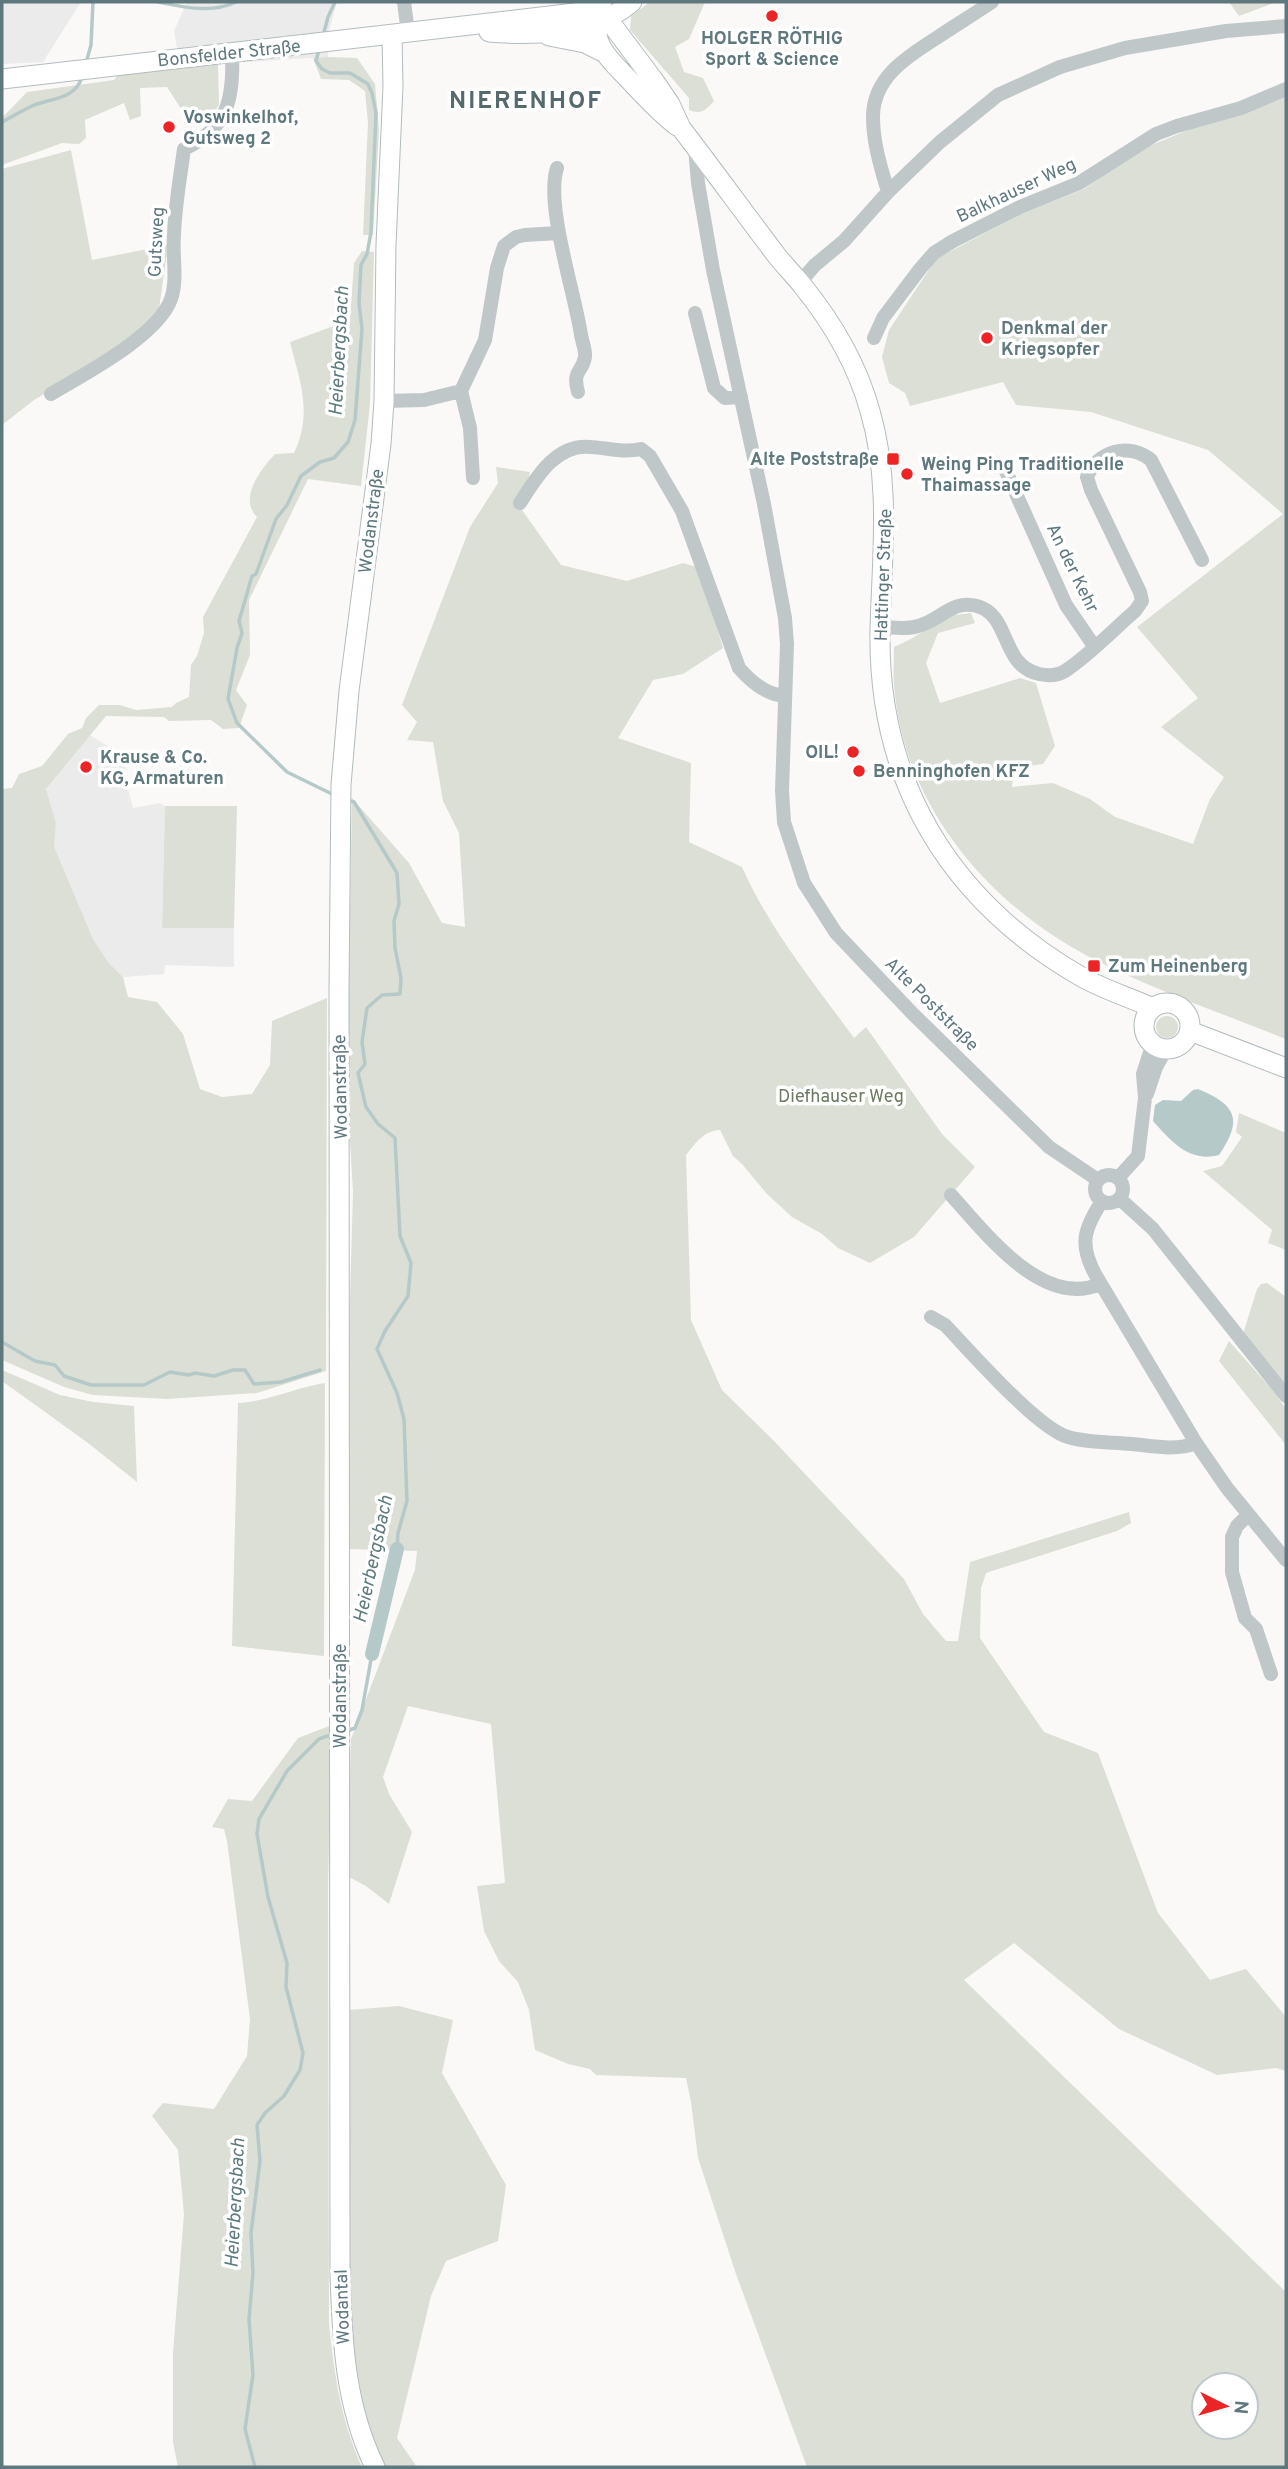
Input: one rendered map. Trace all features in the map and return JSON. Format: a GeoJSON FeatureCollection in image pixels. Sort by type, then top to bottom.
{"type":"FeatureCollection","features":[{"type":"Feature","properties":{"kind":"main road","name":"Bonsfelder Straße"},"geometry":{"type":"LineString","coordinates":[[534,33],[632,2]]}},
{"type":"Feature","properties":{"kind":"main road","name":"Bonsfelder Straße"},"geometry":{"type":"LineString","coordinates":[[2,79],[457,28],[487,22],[599,14]]}},
{"type":"Feature","properties":{"kind":"main road","name":"Hattinger Straße"},"geometry":{"type":"LineString","coordinates":[[599,14],[597,34],[603,51],[655,109],[681,128]]}},
{"type":"Feature","properties":{"kind":"main road","name":"Hattinger Straße"},"geometry":{"type":"LineString","coordinates":[[599,14],[655,82],[695,148],[780,260],[800,282],[840,339],[861,385],[877,435],[882,468],[885,515],[880,627],[882,684],[891,738],[904,779],[937,843],[974,893],[1003,922],[1050,958],[1108,991],[1126,996],[1154,1032],[1166,1003],[1180,1007],[1189,1018],[1189,1031]]}},
{"type":"Feature","properties":{"kind":"main road","name":"Bonsfelder Straße"},"geometry":{"type":"LineString","coordinates":[[457,28],[534,33],[569,40]]}},
{"type":"Feature","properties":{"kind":"main road","name":"Wodanstraße"},"geometry":{"type":"LineString","coordinates":[[340,2141],[340,800],[349,691],[376,489],[384,401],[386,245],[393,86],[400,34]]}},
{"type":"Feature","properties":{"kind":"main road","name":"Hattinger Straße"},"geometry":{"type":"LineString","coordinates":[[569,40],[603,51]]}},
{"type":"Feature","properties":{"kind":"main road"},"geometry":{"type":"LineString","coordinates":[[1154,1032],[1182,1044],[1189,1031],[1286,1068]]}},
{"type":"Feature","properties":{"kind":"main road","name":"Wodantal"},"geometry":{"type":"LineString","coordinates":[[340,2141],[340,2274],[344,2360],[356,2420],[375,2467]]}},
{"type":"Feature","properties":{"kind":"street"},"geometry":{"type":"LineString","coordinates":[[400,34],[404,2]]}},
{"type":"Feature","properties":{"kind":"street"},"geometry":{"type":"LineString","coordinates":[[888,192],[878,159],[873,116],[877,93],[889,73],[907,56],[992,2]]}},
{"type":"Feature","properties":{"kind":"street"},"geometry":{"type":"LineString","coordinates":[[800,282],[815,265],[844,242],[888,192],[940,142],[998,95],[1060,67],[1125,48],[1226,31],[1286,26]]}},
{"type":"Feature","properties":{"kind":"street","name":"Gutsweg"},"geometry":{"type":"LineString","coordinates":[[51,394],[135,340],[161,316],[170,301],[173,286],[173,236],[184,149],[210,134],[226,110],[233,88],[232,53]]}},
{"type":"Feature","properties":{"kind":"street","name":"Balkhauser Weg"},"geometry":{"type":"LineString","coordinates":[[874,338],[883,318],[920,269],[934,253],[953,241],[1020,207],[1079,183],[1156,135],[1177,126],[1241,108],[1286,89]]}},
{"type":"Feature","properties":{"kind":"street","name":"Alte Poststraße"},"geometry":{"type":"LineString","coordinates":[[695,148],[698,183],[713,270],[785,618],[787,644],[782,791],[784,822],[804,883],[827,922],[914,1014],[1049,1147],[1098,1180]]}},
{"type":"Feature","properties":{"kind":"street"},"geometry":{"type":"LineString","coordinates":[[557,169],[553,182],[559,233],[585,357],[575,378],[578,392]]}},
{"type":"Feature","properties":{"kind":"street"},"geometry":{"type":"LineString","coordinates":[[473,478],[470,428],[461,391],[485,340],[497,268],[504,246],[516,237],[524,235],[559,233]]}},
{"type":"Feature","properties":{"kind":"street"},"geometry":{"type":"LineString","coordinates":[[695,313],[714,388],[725,398],[741,397]]}},
{"type":"Feature","properties":{"kind":"street"},"geometry":{"type":"LineString","coordinates":[[384,401],[424,400],[461,391]]}},
{"type":"Feature","properties":{"kind":"street"},"geometry":{"type":"LineString","coordinates":[[520,503],[542,469],[554,458],[570,450],[584,446],[618,451],[641,449],[650,456],[682,511],[739,668],[771,695],[784,696]]}},
{"type":"Feature","properties":{"kind":"street","name":"An der Kehr"},"geometry":{"type":"LineString","coordinates":[[880,627],[920,626],[956,606],[981,606],[993,616],[1020,665],[1028,671],[1047,676],[1064,672],[1135,611],[1140,606],[1142,597],[1087,477],[1098,458],[1110,453],[1130,451],[1145,455],[1151,460],[1202,560]]}},
{"type":"Feature","properties":{"kind":"street","name":"An der Kehr"},"geometry":{"type":"LineString","coordinates":[[1004,467],[1066,605],[1094,646]]}},
{"type":"Feature","properties":{"kind":"street"},"geometry":{"type":"LineString","coordinates":[[1118,1178],[1138,1156],[1145,1098],[1143,1074],[1154,1032]]}},
{"type":"Feature","properties":{"kind":"street"},"geometry":{"type":"LineString","coordinates":[[1105,1175],[1118,1178],[1124,1190],[1120,1199],[1113,1203],[1102,1201],[1095,1189],[1098,1180],[1105,1175]]}},
{"type":"Feature","properties":{"kind":"street"},"geometry":{"type":"LineString","coordinates":[[951,1195],[1010,1258],[1037,1279],[1072,1288],[1086,1289],[1100,1284]]}},
{"type":"Feature","properties":{"kind":"street"},"geometry":{"type":"LineString","coordinates":[[1120,1199],[1153,1229],[1286,1396]]}},
{"type":"Feature","properties":{"kind":"street"},"geometry":{"type":"LineString","coordinates":[[1102,1201],[1087,1227],[1084,1243],[1089,1263],[1196,1443],[1227,1488],[1286,1560]]}},
{"type":"Feature","properties":{"kind":"street"},"geometry":{"type":"LineString","coordinates":[[931,1317],[945,1325],[1033,1414],[1054,1431],[1069,1437],[1152,1446],[1178,1447],[1196,1443]]}},
{"type":"Feature","properties":{"kind":"street"},"geometry":{"type":"LineString","coordinates":[[1248,1515],[1237,1526],[1232,1537],[1232,1572],[1245,1618],[1256,1629],[1271,1674]]}},
{"type":"Feature","properties":{"kind":"shaded area"},"geometry":{"type":"Polygon","coordinates":[[[2,2],[81,2],[43,62],[2,64],[2,2]]]}},
{"type":"Feature","properties":{"kind":"shaded area"},"geometry":{"type":"Polygon","coordinates":[[[187,2],[337,2],[329,31],[328,57],[180,66],[174,31],[187,2]]]}},
{"type":"Feature","properties":{"kind":"shaded area"},"geometry":{"type":"Polygon","coordinates":[[[90,735],[126,758],[125,778],[133,808],[160,803],[165,806],[162,928],[234,928],[234,967],[165,965],[164,974],[123,977],[108,962],[93,939],[53,847],[56,823],[46,789],[90,735]]]}},
{"type":"Feature","properties":{"kind":"shaded area"},"geometry":{"type":"Polygon","coordinates":[[[1198,1089],[1221,1101],[1232,1115],[1231,1132],[1219,1155],[1208,1157],[1190,1153],[1174,1143],[1153,1121],[1155,1105],[1163,1100],[1181,1101],[1198,1089]]]}},
{"type":"Feature","properties":{"kind":"green space"},"geometry":{"type":"Polygon","coordinates":[[[650,2],[705,2],[689,39],[675,47],[684,72],[703,78],[714,101],[703,111],[689,110],[689,98],[630,30],[631,16],[650,2]]]}},
{"type":"Feature","properties":{"kind":"green space"},"geometry":{"type":"Polygon","coordinates":[[[1229,2],[1277,2],[1239,16],[1229,2]]]}},
{"type":"Feature","properties":{"kind":"green space"},"geometry":{"type":"Polygon","coordinates":[[[313,58],[357,58],[375,84],[379,130],[373,235],[363,235],[368,123],[365,91],[349,80],[321,79],[313,58]]]}},
{"type":"Feature","properties":{"kind":"green space"},"geometry":{"type":"Polygon","coordinates":[[[218,64],[219,105],[208,121],[187,118],[167,87],[140,88],[141,116],[130,120],[124,103],[85,120],[86,138],[79,144],[62,143],[2,165],[2,118],[27,92],[114,80],[119,73],[218,64]]]}},
{"type":"Feature","properties":{"kind":"green space"},"geometry":{"type":"Polygon","coordinates":[[[1286,89],[1286,1039],[1122,973],[1060,940],[1023,914],[989,883],[960,850],[935,812],[915,772],[901,729],[894,684],[894,647],[946,616],[971,613],[975,623],[938,633],[926,663],[940,703],[1020,678],[1036,683],[1055,746],[1043,764],[1014,768],[1012,787],[1053,783],[1090,799],[1115,817],[1193,844],[1210,799],[1224,777],[1161,727],[1198,698],[1137,627],[1283,514],[1208,450],[1091,412],[1016,405],[1003,382],[910,406],[905,393],[889,383],[882,357],[889,330],[936,259],[1021,214],[1084,189],[1140,150],[1286,89]]]}},
{"type":"Feature","properties":{"kind":"green space"},"geometry":{"type":"Polygon","coordinates":[[[71,150],[92,260],[168,245],[159,309],[162,312],[109,356],[34,400],[2,425],[2,169],[71,150]]]}},
{"type":"Feature","properties":{"kind":"green space"},"geometry":{"type":"Polygon","coordinates":[[[362,251],[374,252],[370,404],[361,486],[308,479],[249,600],[250,655],[236,690],[247,705],[239,728],[223,729],[211,720],[169,721],[164,717],[106,716],[46,789],[56,823],[54,847],[93,939],[108,962],[123,977],[128,997],[157,1002],[183,1034],[200,1089],[222,1097],[252,1094],[270,1065],[272,1021],[327,998],[326,1371],[257,1393],[167,1399],[93,1395],[64,1387],[2,1360],[2,789],[12,788],[19,774],[42,766],[68,734],[82,728],[86,718],[99,705],[120,705],[136,710],[172,707],[189,697],[191,665],[197,656],[204,633],[203,617],[257,517],[250,501],[254,484],[275,454],[294,453],[300,438],[303,398],[290,342],[350,320],[354,263],[362,251]]]}},
{"type":"Feature","properties":{"kind":"green space","name":"Diefhauser Weg"},"geometry":{"type":"Polygon","coordinates":[[[496,467],[530,472],[522,510],[561,565],[627,581],[683,563],[700,568],[723,648],[683,674],[653,680],[618,738],[691,763],[689,842],[742,867],[779,934],[854,1038],[866,1027],[942,1134],[975,1167],[914,1237],[870,1263],[838,1248],[822,1234],[792,1217],[733,1156],[720,1130],[700,1138],[686,1155],[691,1320],[722,1390],[904,1579],[923,1614],[946,1641],[958,1641],[970,1562],[1129,1512],[1131,1523],[1117,1531],[986,1573],[981,1588],[980,1638],[1044,1732],[1098,1753],[1158,1913],[1210,1980],[1246,1969],[1286,2017],[1286,2071],[1276,2068],[1217,2075],[1119,2029],[1014,1943],[964,1980],[1286,2292],[1286,2467],[807,2467],[736,2274],[698,2158],[686,2078],[596,2075],[590,2069],[568,2064],[535,2050],[529,2010],[518,1982],[499,1961],[484,1931],[477,1886],[505,1883],[491,1724],[408,1706],[383,1777],[389,1794],[412,1832],[389,1904],[366,1886],[347,1876],[351,1739],[415,1570],[417,1551],[348,1549],[353,1192],[348,1107],[352,798],[409,863],[442,923],[465,927],[459,833],[443,801],[433,742],[407,740],[417,722],[402,705],[470,527],[498,483],[496,467]]]}},
{"type":"Feature","properties":{"kind":"green space"},"geometry":{"type":"Polygon","coordinates":[[[165,806],[237,806],[234,928],[162,928],[165,806]]]}},
{"type":"Feature","properties":{"kind":"green space"},"geometry":{"type":"Polygon","coordinates":[[[1167,1016],[1175,1019],[1178,1027],[1175,1035],[1167,1038],[1159,1035],[1156,1027],[1159,1019],[1167,1016]]]}},
{"type":"Feature","properties":{"kind":"green space"},"geometry":{"type":"Polygon","coordinates":[[[1239,1113],[1286,1133],[1286,1250],[1268,1243],[1272,1230],[1203,1171],[1222,1166],[1242,1137],[1236,1132],[1239,1113]]]}},
{"type":"Feature","properties":{"kind":"green space"},"geometry":{"type":"Polygon","coordinates":[[[1267,1283],[1286,1297],[1286,1386],[1243,1334],[1257,1289],[1261,1284],[1267,1283]]]}},
{"type":"Feature","properties":{"kind":"green space"},"geometry":{"type":"Polygon","coordinates":[[[1229,1341],[1286,1409],[1286,1445],[1219,1361],[1229,1341]]]}},
{"type":"Feature","properties":{"kind":"green space"},"geometry":{"type":"Polygon","coordinates":[[[2,1370],[60,1395],[134,1406],[137,1482],[2,1381],[2,1370]]]}},
{"type":"Feature","properties":{"kind":"green space"},"geometry":{"type":"Polygon","coordinates":[[[325,1383],[324,1656],[232,1646],[238,1403],[325,1383]]]}},
{"type":"Feature","properties":{"kind":"green space"},"geometry":{"type":"Polygon","coordinates":[[[332,1725],[328,1886],[329,2324],[340,2397],[348,2431],[362,2467],[178,2467],[173,2442],[173,2353],[184,2214],[178,2150],[152,2116],[163,2103],[214,2109],[247,2056],[250,2019],[227,1841],[224,1829],[212,1827],[228,1799],[252,1801],[298,1738],[332,1725]]]}},
{"type":"Feature","properties":{"kind":"green space"},"geometry":{"type":"Polygon","coordinates":[[[399,2006],[453,2020],[442,2073],[506,2185],[498,2241],[446,2261],[431,2296],[397,2438],[417,2467],[385,2467],[383,2464],[365,2414],[351,2337],[346,2178],[348,2010],[399,2006]]]}},
{"type":"Feature","properties":{"kind":"waterway"},"geometry":{"type":"LineString","coordinates":[[86,63],[91,45],[93,2]]}},
{"type":"Feature","properties":{"kind":"waterway"},"geometry":{"type":"LineString","coordinates":[[158,2],[207,9],[236,2]]}},
{"type":"Feature","properties":{"kind":"waterway","name":"Heierbergsbach"},"geometry":{"type":"LineString","coordinates":[[323,36],[335,2]]}},
{"type":"Feature","properties":{"kind":"waterway","name":"Heierbergsbach"},"geometry":{"type":"LineString","coordinates":[[319,50],[316,61],[322,69],[330,73],[350,73],[368,84],[376,113],[371,232],[367,254],[361,265],[359,303],[362,329],[355,420],[348,442],[334,458],[320,462],[301,476],[287,505],[276,519],[256,574],[252,576],[239,621],[242,633],[228,699],[237,723],[287,772],[334,795]]}},
{"type":"Feature","properties":{"kind":"waterway"},"geometry":{"type":"LineString","coordinates":[[2,122],[32,106],[68,94],[79,85],[82,77]]}},
{"type":"Feature","properties":{"kind":"waterway","name":"Heierbergsbach"},"geometry":{"type":"LineString","coordinates":[[347,800],[354,802],[397,873],[399,904],[394,921],[395,948],[401,978],[400,994],[382,995],[367,1008],[362,1042],[365,1064],[358,1073],[366,1107],[378,1124],[395,1138],[400,1236],[411,1263],[408,1296],[385,1331],[377,1349],[397,1393],[404,1419],[407,1501],[398,1533],[397,1549]]}},
{"type":"Feature","properties":{"kind":"waterway"},"geometry":{"type":"LineString","coordinates":[[2,1342],[35,1361],[55,1365],[64,1376],[91,1385],[144,1385],[170,1372],[214,1376],[233,1370],[245,1370],[254,1384],[281,1382],[320,1370]]}},
{"type":"Feature","properties":{"kind":"waterway","name":"Heierbergsbach"},"geometry":{"type":"LineString","coordinates":[[372,1654],[397,1549]]}},
{"type":"Feature","properties":{"kind":"waterway","name":"Heierbergsbach"},"geometry":{"type":"LineString","coordinates":[[347,1731],[355,1728],[362,1710],[372,1654]]}},
{"type":"Feature","properties":{"kind":"waterway","name":"Heierbergsbach"},"geometry":{"type":"LineString","coordinates":[[255,2467],[245,2429],[253,2375],[249,2319],[253,2273],[251,2233],[260,2161],[257,2125],[265,2113],[284,2096],[300,2070],[303,2053],[286,1987],[287,1963],[268,1897],[257,1834],[259,1819],[287,1771],[319,1739],[333,1734]]}},
{"type":"Feature","properties":{"kind":"place","name":"HOLGER RÖTHIG Sport & Science"},"geometry":{"type":"Point","coordinates":[772,16]}},
{"type":"Feature","properties":{"kind":"place","name":"Voswinkelhof, Gutsweg 2"},"geometry":{"type":"Point","coordinates":[169,127]}},
{"type":"Feature","properties":{"kind":"place","name":"Denkmal der Kriegsopfer"},"geometry":{"type":"Point","coordinates":[987,338]}},
{"type":"Feature","properties":{"kind":"place","name":"Alte Poststraße"},"geometry":{"type":"Point","coordinates":[893,459]}},
{"type":"Feature","properties":{"kind":"place","name":"Weing Ping Traditionelle Thaimassage"},"geometry":{"type":"Point","coordinates":[907,474]}},
{"type":"Feature","properties":{"kind":"place","name":"OIL!"},"geometry":{"type":"Point","coordinates":[853,752]}},
{"type":"Feature","properties":{"kind":"place","name":"Krause & Co. KG, Armaturen"},"geometry":{"type":"Point","coordinates":[86,767]}},
{"type":"Feature","properties":{"kind":"place","name":"Benninghofen KFZ"},"geometry":{"type":"Point","coordinates":[859,771]}},
{"type":"Feature","properties":{"kind":"place","name":"Zum Heinenberg"},"geometry":{"type":"Point","coordinates":[1094,966]}},
{"type":"Feature","properties":{"kind":"district","name":"NIERENHOF"},"geometry":{"type":"Point","coordinates":[526,100]}}]}
